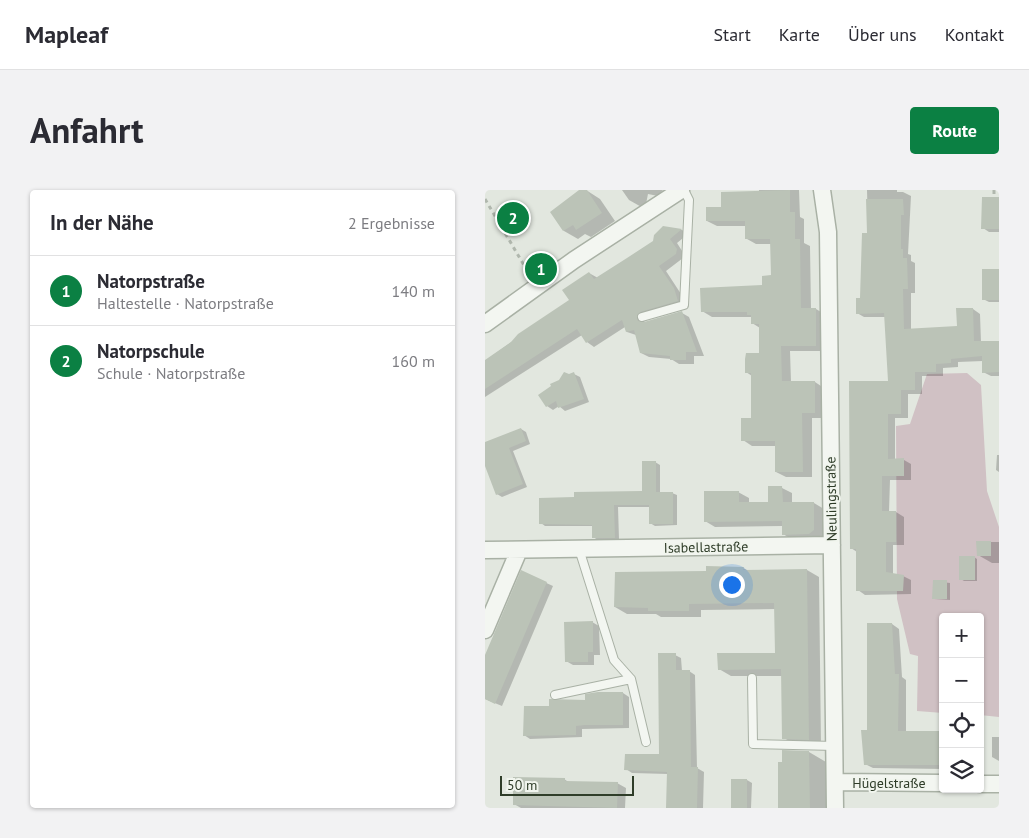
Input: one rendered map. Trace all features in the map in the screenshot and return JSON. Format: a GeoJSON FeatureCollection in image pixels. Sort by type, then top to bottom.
{"type":"FeatureCollection","features":[{"type":"Feature","properties":{"kind":"street"},"geometry":{"type":"LineString","coordinates":[[485,324],[573,260],[682,190]]}},
{"type":"Feature","properties":{"kind":"street","name":"Neulingstraße"},"geometry":{"type":"LineString","coordinates":[[823,190],[828,232],[835,808]]}},
{"type":"Feature","properties":{"kind":"street","name":"Isabellastraße"},"geometry":{"type":"LineString","coordinates":[[485,550],[832,545]]}},
{"type":"Feature","properties":{"kind":"street"},"geometry":{"type":"LineString","coordinates":[[485,630],[519,550]]}},
{"type":"Feature","properties":{"kind":"street","name":"Hügelstraße"},"geometry":{"type":"LineString","coordinates":[[835,782],[939,783]]}},
{"type":"Feature","properties":{"kind":"street"},"geometry":{"type":"LineString","coordinates":[[984,784],[999,784]]}},
{"type":"Feature","properties":{"kind":"lane"},"geometry":{"type":"LineString","coordinates":[[642,316],[685,304],[689,200],[682,190]]}},
{"type":"Feature","properties":{"kind":"lane"},"geometry":{"type":"LineString","coordinates":[[579,549],[614,660],[631,679],[646,742]]}},
{"type":"Feature","properties":{"kind":"lane"},"geometry":{"type":"LineString","coordinates":[[752,678],[753,744],[835,746]]}},
{"type":"Feature","properties":{"kind":"lane"},"geometry":{"type":"LineString","coordinates":[[555,694],[631,679]]}},
{"type":"Feature","properties":{"kind":"path"},"geometry":{"type":"LineString","coordinates":[[485,199],[537,288]]}},
{"type":"Feature","properties":{"kind":"shaded area"},"geometry":{"type":"Polygon","coordinates":[[[967,373],[981,385],[987,491],[999,527],[999,717],[984,715],[984,613],[939,613],[939,713],[917,711],[918,656],[910,654],[897,599],[896,426],[910,424],[927,374],[967,373]]]}},
{"type":"Feature","properties":{"kind":"building"},"geometry":{"type":"Polygon","coordinates":[[[579,190],[587,190],[602,213],[576,230],[573,225],[563,231],[550,212],[579,190]]]}},
{"type":"Feature","properties":{"kind":"building"},"geometry":{"type":"Polygon","coordinates":[[[790,190],[790,212],[795,212],[795,239],[800,239],[801,308],[816,308],[816,346],[781,346],[782,381],[815,381],[815,413],[802,413],[803,472],[775,472],[775,441],[741,441],[741,418],[751,418],[751,373],[745,373],[745,359],[746,353],[759,353],[759,324],[751,324],[751,315],[747,315],[747,312],[701,312],[700,288],[762,285],[762,276],[771,275],[770,239],[745,239],[745,221],[706,221],[706,207],[721,207],[721,192],[790,190]]]}},
{"type":"Feature","properties":{"kind":"building"},"geometry":{"type":"Polygon","coordinates":[[[982,197],[999,197],[999,229],[981,229],[982,197]]]}},
{"type":"Feature","properties":{"kind":"building"},"geometry":{"type":"Polygon","coordinates":[[[866,199],[903,199],[904,215],[901,215],[901,249],[903,249],[903,258],[907,258],[908,289],[903,289],[904,329],[957,326],[956,308],[973,308],[974,341],[999,341],[999,372],[982,373],[982,356],[951,359],[951,363],[936,364],[936,372],[915,372],[915,390],[901,390],[901,414],[888,414],[888,459],[904,458],[904,476],[882,476],[882,511],[896,511],[896,542],[886,542],[886,572],[904,575],[903,591],[856,591],[856,549],[850,549],[849,381],[888,381],[884,313],[856,314],[856,298],[860,298],[862,233],[867,233],[866,199]]]}},
{"type":"Feature","properties":{"kind":"building"},"geometry":{"type":"Polygon","coordinates":[[[663,226],[682,229],[670,239],[677,249],[676,254],[659,266],[674,288],[678,301],[640,312],[637,318],[638,321],[644,322],[682,311],[697,352],[686,352],[686,360],[670,360],[670,356],[640,353],[634,330],[626,332],[622,320],[586,343],[577,329],[485,389],[485,360],[511,342],[518,334],[569,300],[562,290],[589,272],[594,279],[653,241],[654,235],[663,226]]]}},
{"type":"Feature","properties":{"kind":"building"},"geometry":{"type":"Polygon","coordinates":[[[982,269],[999,269],[999,300],[982,300],[982,269]]]}},
{"type":"Feature","properties":{"kind":"building"},"geometry":{"type":"Polygon","coordinates":[[[564,372],[569,374],[574,372],[584,399],[558,408],[556,401],[546,407],[538,395],[551,386],[550,384],[559,380],[564,372]]]}},
{"type":"Feature","properties":{"kind":"building"},"geometry":{"type":"Polygon","coordinates":[[[521,428],[526,441],[509,448],[523,484],[496,495],[485,466],[485,442],[521,428]]]}},
{"type":"Feature","properties":{"kind":"building"},"geometry":{"type":"Polygon","coordinates":[[[642,461],[656,461],[656,492],[673,492],[673,524],[649,524],[649,505],[614,505],[615,538],[592,538],[592,525],[539,524],[539,498],[574,497],[574,492],[642,491],[642,461]]]}},
{"type":"Feature","properties":{"kind":"building"},"geometry":{"type":"Polygon","coordinates":[[[768,486],[782,486],[783,502],[814,502],[814,530],[809,534],[782,535],[782,521],[704,522],[704,491],[739,491],[739,502],[768,502],[768,486]]]}},
{"type":"Feature","properties":{"kind":"building"},"geometry":{"type":"Polygon","coordinates":[[[976,541],[991,541],[991,556],[977,556],[976,541]]]}},
{"type":"Feature","properties":{"kind":"building"},"geometry":{"type":"Polygon","coordinates":[[[959,556],[975,556],[975,580],[959,580],[959,556]]]}},
{"type":"Feature","properties":{"kind":"building"},"geometry":{"type":"Polygon","coordinates":[[[706,566],[744,567],[743,570],[807,569],[809,740],[782,739],[781,669],[718,670],[717,653],[775,653],[774,603],[689,604],[689,611],[648,611],[648,608],[614,607],[615,572],[706,571],[706,566]]]}},
{"type":"Feature","properties":{"kind":"building"},"geometry":{"type":"Polygon","coordinates":[[[521,570],[547,582],[495,704],[485,699],[485,655],[521,570]]]}},
{"type":"Feature","properties":{"kind":"building"},"geometry":{"type":"Polygon","coordinates":[[[933,580],[947,580],[947,599],[932,599],[933,580]]]}},
{"type":"Feature","properties":{"kind":"building"},"geometry":{"type":"Polygon","coordinates":[[[593,621],[593,652],[588,652],[588,662],[565,662],[564,622],[593,621]]]}},
{"type":"Feature","properties":{"kind":"building"},"geometry":{"type":"Polygon","coordinates":[[[867,623],[892,623],[895,674],[899,674],[898,731],[939,731],[939,765],[864,765],[861,730],[867,730],[867,623]]]}},
{"type":"Feature","properties":{"kind":"building"},"geometry":{"type":"Polygon","coordinates":[[[658,653],[676,653],[676,670],[690,670],[691,767],[698,767],[697,808],[666,808],[667,772],[624,770],[625,754],[659,754],[658,653]]]}},
{"type":"Feature","properties":{"kind":"building"},"geometry":{"type":"Polygon","coordinates":[[[623,692],[623,725],[576,726],[576,735],[523,736],[524,706],[549,706],[549,699],[585,700],[585,694],[623,692]]]}},
{"type":"Feature","properties":{"kind":"building"},"geometry":{"type":"Polygon","coordinates":[[[782,750],[809,751],[810,808],[778,808],[778,762],[782,762],[782,750]]]}},
{"type":"Feature","properties":{"kind":"building"},"geometry":{"type":"Polygon","coordinates":[[[513,777],[565,778],[565,781],[618,782],[617,808],[513,805],[513,777]]]}},
{"type":"Feature","properties":{"kind":"building"},"geometry":{"type":"Polygon","coordinates":[[[731,779],[747,779],[747,808],[731,808],[731,779]]]}},
{"type":"Feature","properties":{"kind":"place","name":"Natorpschule"},"geometry":{"type":"Point","coordinates":[513,218]}},
{"type":"Feature","properties":{"kind":"place","name":"Natorpstraße"},"geometry":{"type":"Point","coordinates":[541,269]}}]}
